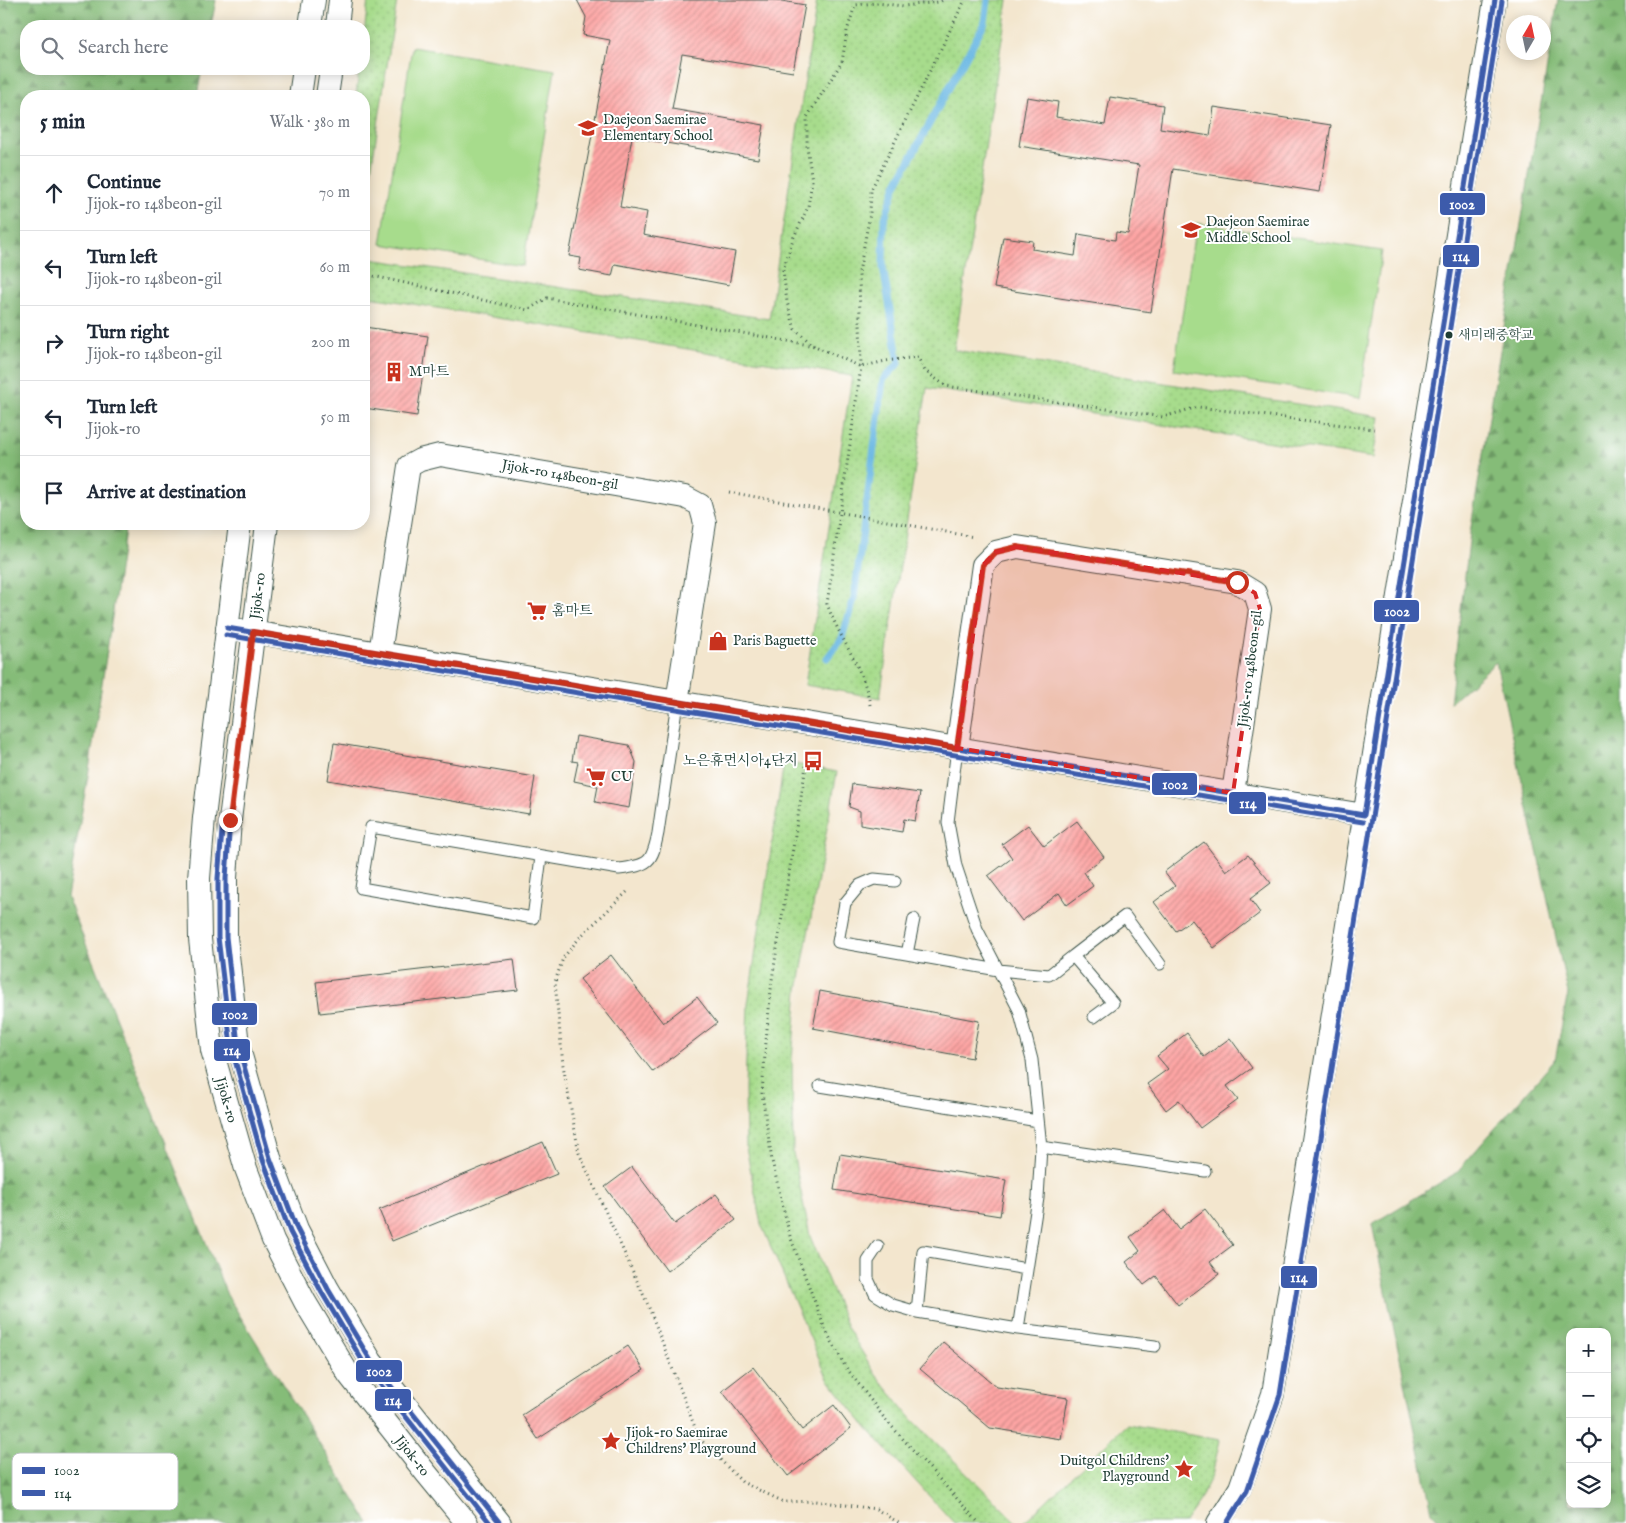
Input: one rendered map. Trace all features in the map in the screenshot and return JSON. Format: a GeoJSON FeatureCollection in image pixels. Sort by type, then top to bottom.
{"type":"FeatureCollection","features":[{"type":"Feature","properties":{"kind":"street"},"geometry":{"type":"LineString","coordinates":[[311,20],[314,0]]}},
{"type":"Feature","properties":{"kind":"street"},"geometry":{"type":"LineString","coordinates":[[338,20],[340,0]]}},
{"type":"Feature","properties":{"kind":"street"},"geometry":{"type":"LineString","coordinates":[[1218,1523],[1240,1488],[1273,1394],[1495,0]]}},
{"type":"Feature","properties":{"kind":"street"},"geometry":{"type":"LineString","coordinates":[[301,90],[303,75]]}},
{"type":"Feature","properties":{"kind":"street"},"geometry":{"type":"LineString","coordinates":[[328,90],[330,75]]}},
{"type":"Feature","properties":{"kind":"street","name":"Jijok-ro 148beon-gil"},"geometry":{"type":"LineString","coordinates":[[380,652],[409,466],[420,460],[440,455],[685,497],[700,505],[705,523],[677,702]]}},
{"type":"Feature","properties":{"kind":"street","name":"Jijok-ro"},"geometry":{"type":"LineString","coordinates":[[239,530],[204,818],[199,878],[200,939],[212,1050],[244,1166],[273,1240],[305,1302],[349,1375],[467,1523]]}},
{"type":"Feature","properties":{"kind":"street","name":"Jijok-ro"},"geometry":{"type":"LineString","coordinates":[[266,530],[230,820],[226,878],[226,937],[238,1045],[270,1158],[297,1229],[328,1289],[371,1361],[500,1523]]}},
{"type":"Feature","properties":{"kind":"street","name":"Jijok-ro 148beon-gil"},"geometry":{"type":"LineString","coordinates":[[957,748],[983,565],[996,552],[1017,547],[1237,582],[1255,593],[1260,609],[1233,793]]}},
{"type":"Feature","properties":{"kind":"street"},"geometry":{"type":"LineString","coordinates":[[227,628],[1364,815]]}},
{"type":"Feature","properties":{"kind":"lane"},"geometry":{"type":"LineString","coordinates":[[541,857],[533,918],[361,888],[370,827],[618,870],[640,866],[654,854],[677,702]]}},
{"type":"Feature","properties":{"kind":"lane"},"geometry":{"type":"LineString","coordinates":[[957,748],[948,822],[956,866],[977,929],[1019,1010],[1032,1060],[1041,1147],[1038,1198],[1018,1329]]}},
{"type":"Feature","properties":{"kind":"lane"},"geometry":{"type":"LineString","coordinates":[[895,881],[874,879],[860,886],[845,902],[838,942],[998,970],[1049,975],[1125,916],[1160,964]]}},
{"type":"Feature","properties":{"kind":"lane"},"geometry":{"type":"LineString","coordinates":[[907,954],[914,919]]}},
{"type":"Feature","properties":{"kind":"lane"},"geometry":{"type":"LineString","coordinates":[[1072,956],[1113,1003],[1094,1017]]}},
{"type":"Feature","properties":{"kind":"lane"},"geometry":{"type":"LineString","coordinates":[[820,1086],[1038,1121]]}},
{"type":"Feature","properties":{"kind":"lane"},"geometry":{"type":"LineString","coordinates":[[1041,1147],[1205,1171]]}},
{"type":"Feature","properties":{"kind":"lane"},"geometry":{"type":"LineString","coordinates":[[878,1246],[868,1261],[868,1279],[875,1294],[893,1305],[917,1312],[1018,1329],[1155,1346]]}},
{"type":"Feature","properties":{"kind":"lane"},"geometry":{"type":"LineString","coordinates":[[917,1312],[923,1251],[1026,1269]]}},
{"type":"Feature","properties":{"kind":"path"},"geometry":{"type":"LineString","coordinates":[[815,346],[795,329],[787,302],[783,270],[792,239],[808,207],[812,181],[807,146],[807,117],[842,62],[847,31],[855,5],[876,3],[904,6],[943,0]]}},
{"type":"Feature","properties":{"kind":"path"},"geometry":{"type":"LineString","coordinates":[[870,704],[868,692],[827,604],[861,367],[859,272],[870,214],[870,190],[965,0]]}},
{"type":"Feature","properties":{"kind":"path"},"geometry":{"type":"LineString","coordinates":[[370,275],[528,310],[547,298],[815,346],[861,367],[885,361],[918,357],[925,371],[946,386],[1163,417],[1198,407],[1374,429]]}},
{"type":"Feature","properties":{"kind":"path"},"geometry":{"type":"LineString","coordinates":[[729,492],[974,537]]}},
{"type":"Feature","properties":{"kind":"path"},"geometry":{"type":"LineString","coordinates":[[806,766],[772,980],[767,1029],[762,1093],[772,1161],[790,1236],[825,1329],[845,1366],[885,1419],[979,1523]]}},
{"type":"Feature","properties":{"kind":"path"},"geometry":{"type":"LineString","coordinates":[[627,892],[581,936],[563,958],[555,982],[563,1065],[579,1153],[648,1305],[699,1438],[742,1482],[784,1502],[816,1501],[876,1509],[899,1523]]}},
{"type":"Feature","properties":{"kind":"highlighted area"},"geometry":{"type":"Polygon","coordinates":[[[1017,547],[1237,582],[1255,593],[1260,609],[1233,793],[957,748],[983,565],[996,552],[1017,547]]]}},
{"type":"Feature","properties":{"kind":"green space"},"geometry":{"type":"Polygon","coordinates":[[[0,0],[216,0],[212,20],[20,20],[20,75],[201,75],[198,90],[20,90],[20,530],[125,530],[89,770],[67,897],[227,1295],[369,1523],[0,1523],[0,0]]]}},
{"type":"Feature","properties":{"kind":"green space"},"geometry":{"type":"Polygon","coordinates":[[[368,0],[397,0],[370,177],[370,90],[357,90],[358,75],[370,75],[370,20],[366,20],[368,0]]]}},
{"type":"Feature","properties":{"kind":"green space"},"geometry":{"type":"Polygon","coordinates":[[[817,0],[1008,0],[954,350],[1380,417],[1373,458],[927,388],[880,698],[805,685],[852,376],[370,297],[370,259],[769,319],[817,0]]]}},
{"type":"Feature","properties":{"kind":"green space"},"geometry":{"type":"Polygon","coordinates":[[[1558,0],[1626,0],[1626,1523],[1442,1523],[1432,1512],[1372,1224],[1456,1173],[1555,1060],[1568,993],[1496,662],[1450,703],[1470,533],[1548,60],[1551,60],[1551,42],[1558,0]]]}},
{"type":"Feature","properties":{"kind":"green space"},"geometry":{"type":"Polygon","coordinates":[[[412,47],[555,70],[523,266],[381,244],[412,47]]]}},
{"type":"Feature","properties":{"kind":"green space"},"geometry":{"type":"Polygon","coordinates":[[[1196,223],[1382,251],[1360,398],[1174,370],[1196,223]]]}},
{"type":"Feature","properties":{"kind":"green space"},"geometry":{"type":"Polygon","coordinates":[[[784,762],[837,772],[798,990],[792,1059],[793,1153],[810,1236],[847,1327],[876,1375],[912,1419],[1017,1523],[954,1523],[865,1426],[828,1379],[761,1224],[746,1147],[745,1088],[748,1004],[784,762]]]}},
{"type":"Feature","properties":{"kind":"green space"},"geometry":{"type":"Polygon","coordinates":[[[1127,1424],[1220,1440],[1212,1475],[1199,1502],[1184,1523],[1023,1523],[1127,1424]]]}},
{"type":"Feature","properties":{"kind":"building"},"geometry":{"type":"Polygon","coordinates":[[[577,0],[776,0],[805,5],[793,72],[682,54],[672,109],[764,125],[758,159],[632,137],[620,207],[647,212],[643,235],[735,252],[729,285],[615,264],[612,276],[579,270],[581,258],[569,256],[610,40],[583,35],[586,17],[577,0]]]}},
{"type":"Feature","properties":{"kind":"building"},"geometry":{"type":"Polygon","coordinates":[[[1027,97],[1058,102],[1056,117],[1105,125],[1110,97],[1163,105],[1160,128],[1210,136],[1214,107],[1331,125],[1320,192],[1173,169],[1151,312],[994,288],[1003,237],[1033,241],[1032,249],[1075,256],[1078,234],[1115,240],[1116,232],[1128,234],[1139,165],[1019,146],[1027,97]]]}},
{"type":"Feature","properties":{"kind":"building","name":"M마트"},"geometry":{"type":"Polygon","coordinates":[[[370,328],[428,336],[417,416],[370,409],[370,328]]]}},
{"type":"Feature","properties":{"kind":"building"},"geometry":{"type":"Polygon","coordinates":[[[576,736],[629,745],[636,762],[629,808],[595,802],[598,786],[574,781],[578,762],[572,761],[576,736]]]}},
{"type":"Feature","properties":{"kind":"building"},"geometry":{"type":"Polygon","coordinates":[[[334,743],[535,777],[529,814],[328,780],[334,743]]]}},
{"type":"Feature","properties":{"kind":"building"},"geometry":{"type":"Polygon","coordinates":[[[852,784],[920,793],[915,821],[904,819],[902,832],[860,825],[860,811],[849,807],[852,784]]]}},
{"type":"Feature","properties":{"kind":"building"},"geometry":{"type":"Polygon","coordinates":[[[1077,821],[1104,857],[1084,872],[1093,886],[1067,905],[1059,893],[1022,921],[988,876],[1012,858],[1002,844],[1028,825],[1044,846],[1077,821]]]}},
{"type":"Feature","properties":{"kind":"building"},"geometry":{"type":"Polygon","coordinates":[[[1204,842],[1226,871],[1248,855],[1271,883],[1250,899],[1260,913],[1214,948],[1192,920],[1176,931],[1154,902],[1175,886],[1164,872],[1204,842]]]}},
{"type":"Feature","properties":{"kind":"building"},"geometry":{"type":"Polygon","coordinates":[[[611,955],[663,1023],[697,997],[717,1023],[653,1072],[580,979],[611,955]]]}},
{"type":"Feature","properties":{"kind":"building"},"geometry":{"type":"Polygon","coordinates":[[[514,959],[518,990],[320,1013],[316,982],[514,959]]]}},
{"type":"Feature","properties":{"kind":"building"},"geometry":{"type":"Polygon","coordinates":[[[820,991],[979,1021],[972,1058],[813,1028],[820,991]]]}},
{"type":"Feature","properties":{"kind":"building"},"geometry":{"type":"Polygon","coordinates":[[[1187,1033],[1204,1057],[1230,1038],[1252,1068],[1227,1086],[1238,1100],[1200,1128],[1179,1100],[1166,1110],[1147,1084],[1168,1069],[1157,1056],[1187,1033]]]}},
{"type":"Feature","properties":{"kind":"building"},"geometry":{"type":"Polygon","coordinates":[[[543,1142],[557,1174],[392,1241],[379,1210],[543,1142]]]}},
{"type":"Feature","properties":{"kind":"building"},"geometry":{"type":"Polygon","coordinates":[[[840,1154],[1006,1180],[1000,1216],[834,1190],[840,1154]]]}},
{"type":"Feature","properties":{"kind":"building"},"geometry":{"type":"Polygon","coordinates":[[[632,1167],[675,1224],[716,1194],[736,1220],[667,1271],[605,1187],[632,1167]]]}},
{"type":"Feature","properties":{"kind":"building"},"geometry":{"type":"Polygon","coordinates":[[[1205,1209],[1233,1245],[1210,1262],[1219,1274],[1178,1305],[1156,1276],[1144,1285],[1126,1262],[1140,1251],[1130,1237],[1165,1210],[1179,1229],[1205,1209]]]}},
{"type":"Feature","properties":{"kind":"building"},"geometry":{"type":"Polygon","coordinates":[[[943,1342],[997,1387],[1068,1398],[1061,1439],[990,1428],[920,1369],[943,1342]]]}},
{"type":"Feature","properties":{"kind":"building"},"geometry":{"type":"Polygon","coordinates":[[[628,1346],[644,1370],[538,1439],[522,1415],[628,1346]]]}},
{"type":"Feature","properties":{"kind":"building"},"geometry":{"type":"Polygon","coordinates":[[[753,1367],[802,1430],[834,1405],[851,1428],[788,1476],[722,1391],[753,1367]]]}},
{"type":"Feature","properties":{"kind":"waterway"},"geometry":{"type":"LineString","coordinates":[[827,658],[842,638],[854,598],[883,380],[899,363],[883,267],[884,221],[896,185],[985,22],[988,0]]}},
{"type":"Feature","properties":{"kind":"transit line","name":"1002"},"geometry":{"type":"LineString","coordinates":[[1364,815],[1495,0]]}},
{"type":"Feature","properties":{"kind":"transit line","name":"114"},"geometry":{"type":"LineString","coordinates":[[1227,1523],[1247,1491],[1280,1395],[1502,1]]}},
{"type":"Feature","properties":{"kind":"transit line","name":"1002"},"geometry":{"type":"LineString","coordinates":[[227,628],[1364,815]]}},
{"type":"Feature","properties":{"kind":"transit line","name":"114"},"geometry":{"type":"LineString","coordinates":[[226,635],[1363,822]]}},
{"type":"Feature","properties":{"kind":"transit line","name":"114"},"geometry":{"type":"LineString","coordinates":[[223,819],[218,878],[218,937],[231,1046],[263,1160],[290,1232],[322,1293],[365,1365],[490,1523]]}},
{"type":"Feature","properties":{"kind":"transit line","name":"1002"},"geometry":{"type":"LineString","coordinates":[[230,820],[226,878],[226,937],[238,1045],[270,1158],[297,1229],[328,1289],[371,1361],[500,1523]]}},
{"type":"Feature","properties":{"kind":"place","name":"Daejeon Saemirae Elementary School"},"geometry":{"type":"Point","coordinates":[588,128]}},
{"type":"Feature","properties":{"kind":"place","name":"Daejeon Saemirae Middle School"},"geometry":{"type":"Point","coordinates":[1191,230]}},
{"type":"Feature","properties":{"kind":"place","name":"새미래중학교"},"geometry":{"type":"Point","coordinates":[1449,335]}},
{"type":"Feature","properties":{"kind":"place","name":"M마트"},"geometry":{"type":"Point","coordinates":[394,372]}},
{"type":"Feature","properties":{"kind":"place","name":"홈마트"},"geometry":{"type":"Point","coordinates":[537,611]}},
{"type":"Feature","properties":{"kind":"place","name":"Paris Baguette"},"geometry":{"type":"Point","coordinates":[718,641]}},
{"type":"Feature","properties":{"kind":"place","name":"노은휴먼시아4단지"},"geometry":{"type":"Point","coordinates":[813,761]}},
{"type":"Feature","properties":{"kind":"place","name":"CU"},"geometry":{"type":"Point","coordinates":[596,777]}},
{"type":"Feature","properties":{"kind":"place","name":"Jijok-ro Saemirae Childrens' Playground"},"geometry":{"type":"Point","coordinates":[611,1441]}},
{"type":"Feature","properties":{"kind":"place","name":"Duitgol Childrens' Playground"},"geometry":{"type":"Point","coordinates":[1184,1469]}},
{"type":"Feature","properties":{"kind":"route"},"geometry":{"type":"LineString","coordinates":[[230,820],[253,632],[957,748],[983,565],[996,552],[1017,547],[1237,582]]}}]}
